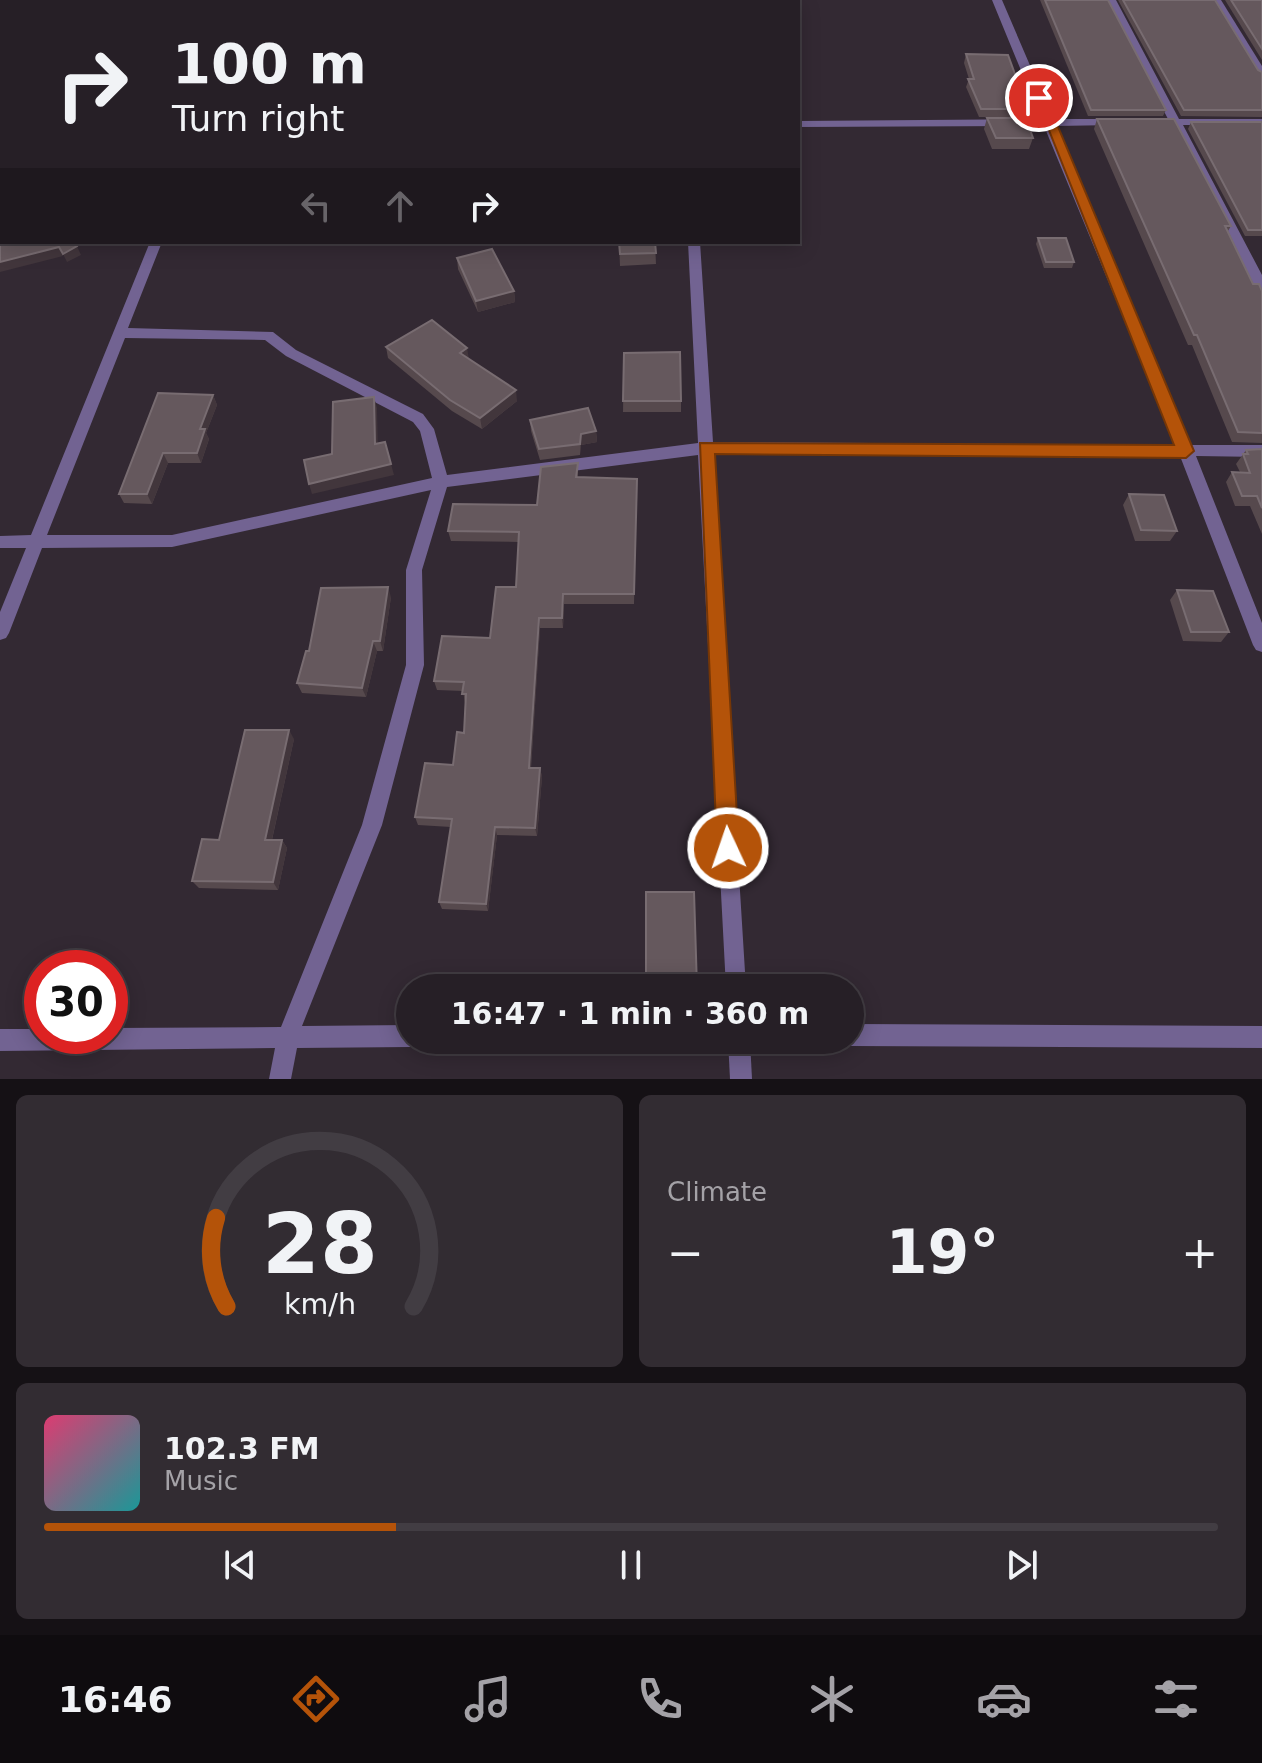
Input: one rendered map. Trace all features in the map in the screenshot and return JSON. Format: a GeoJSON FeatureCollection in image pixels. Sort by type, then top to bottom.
{"type":"FeatureCollection","features":[{"type":"Feature","properties":{"kind":"street"},"geometry":{"type":"LineString","coordinates":[[997,0],[1186,451],[1262,645]]}},
{"type":"Feature","properties":{"kind":"street"},"geometry":{"type":"LineString","coordinates":[[1111,0],[1178,122],[1262,287]]}},
{"type":"Feature","properties":{"kind":"street"},"geometry":{"type":"LineString","coordinates":[[1216,0],[1262,75]]}},
{"type":"Feature","properties":{"kind":"street"},"geometry":{"type":"LineString","coordinates":[[800,124],[1262,122]]}},
{"type":"Feature","properties":{"kind":"street"},"geometry":{"type":"LineString","coordinates":[[0,633],[155,244]]}},
{"type":"Feature","properties":{"kind":"street"},"geometry":{"type":"LineString","coordinates":[[694,244],[735,974]]}},
{"type":"Feature","properties":{"kind":"street"},"geometry":{"type":"LineString","coordinates":[[120,333],[268,335],[291,353],[418,418],[427,429],[441,482],[414,570],[415,665],[372,825],[288,1036],[280,1079]]}},
{"type":"Feature","properties":{"kind":"street"},"geometry":{"type":"LineString","coordinates":[[0,542],[172,541],[441,482],[706,448],[1262,451]]}},
{"type":"Feature","properties":{"kind":"street"},"geometry":{"type":"LineString","coordinates":[[864,1035],[1262,1037]]}},
{"type":"Feature","properties":{"kind":"street"},"geometry":{"type":"LineString","coordinates":[[0,1040],[396,1036]]}},
{"type":"Feature","properties":{"kind":"street"},"geometry":{"type":"LineString","coordinates":[[740,1054],[741,1079]]}},
{"type":"Feature","properties":{"kind":"building"},"geometry":{"type":"Polygon","coordinates":[[[1045,0],[1108,0],[1166,110],[1091,110],[1045,0]]]}},
{"type":"Feature","properties":{"kind":"building"},"geometry":{"type":"Polygon","coordinates":[[[1123,0],[1215,0],[1262,72],[1262,110],[1184,110],[1123,0]]]}},
{"type":"Feature","properties":{"kind":"building"},"geometry":{"type":"Polygon","coordinates":[[[1231,0],[1262,0],[1262,49],[1231,0]]]}},
{"type":"Feature","properties":{"kind":"building"},"geometry":{"type":"Polygon","coordinates":[[[966,54],[1008,55],[1023,96],[1016,96],[1021,109],[981,109],[968,79],[974,79],[966,54]]]}},
{"type":"Feature","properties":{"kind":"building"},"geometry":{"type":"Polygon","coordinates":[[[987,118],[1026,118],[1033,138],[996,138],[987,118]]]}},
{"type":"Feature","properties":{"kind":"building"},"geometry":{"type":"Polygon","coordinates":[[[1097,119],[1174,119],[1231,226],[1225,226],[1253,284],[1259,284],[1262,291],[1262,433],[1238,432],[1197,335],[1194,335],[1097,119]]]}},
{"type":"Feature","properties":{"kind":"building"},"geometry":{"type":"Polygon","coordinates":[[[1191,122],[1262,122],[1262,230],[1248,230],[1191,122]]]}},
{"type":"Feature","properties":{"kind":"building"},"geometry":{"type":"Polygon","coordinates":[[[1038,238],[1066,238],[1074,262],[1046,262],[1038,238]]]}},
{"type":"Feature","properties":{"kind":"building"},"geometry":{"type":"Polygon","coordinates":[[[0,244],[77,246],[63,254],[59,247],[0,262],[0,244]]]}},
{"type":"Feature","properties":{"kind":"building"},"geometry":{"type":"Polygon","coordinates":[[[619,244],[655,244],[656,253],[620,254],[619,244]]]}},
{"type":"Feature","properties":{"kind":"building"},"geometry":{"type":"Polygon","coordinates":[[[492,249],[514,291],[476,301],[457,258],[492,249]]]}},
{"type":"Feature","properties":{"kind":"building"},"geometry":{"type":"Polygon","coordinates":[[[432,320],[467,348],[460,353],[516,390],[480,418],[450,400],[386,347],[432,320]]]}},
{"type":"Feature","properties":{"kind":"building"},"geometry":{"type":"Polygon","coordinates":[[[680,352],[681,401],[623,401],[624,353],[680,352]]]}},
{"type":"Feature","properties":{"kind":"building"},"geometry":{"type":"Polygon","coordinates":[[[158,393],[213,395],[200,429],[205,429],[197,453],[163,453],[147,494],[119,494],[158,393]]]}},
{"type":"Feature","properties":{"kind":"building"},"geometry":{"type":"Polygon","coordinates":[[[374,397],[375,444],[385,442],[391,464],[309,484],[304,460],[332,454],[333,402],[374,397]]]}},
{"type":"Feature","properties":{"kind":"building"},"geometry":{"type":"Polygon","coordinates":[[[588,408],[596,431],[581,434],[580,444],[539,449],[530,420],[588,408]]]}},
{"type":"Feature","properties":{"kind":"building"},"geometry":{"type":"Polygon","coordinates":[[[1262,449],[1262,508],[1257,496],[1242,496],[1232,472],[1250,473],[1243,454],[1248,454],[1246,450],[1262,449]]]}},
{"type":"Feature","properties":{"kind":"building"},"geometry":{"type":"Polygon","coordinates":[[[578,463],[576,477],[637,479],[634,594],[563,594],[562,618],[539,618],[529,768],[540,768],[535,828],[495,827],[486,904],[439,902],[452,819],[415,817],[425,763],[453,765],[457,732],[464,733],[464,682],[434,681],[442,636],[490,638],[496,587],[516,587],[519,532],[448,531],[453,504],[537,505],[541,467],[578,463]]]}},
{"type":"Feature","properties":{"kind":"building"},"geometry":{"type":"Polygon","coordinates":[[[1129,494],[1164,495],[1177,531],[1141,530],[1129,494]]]}},
{"type":"Feature","properties":{"kind":"building"},"geometry":{"type":"Polygon","coordinates":[[[388,587],[380,641],[373,641],[362,688],[297,683],[306,651],[309,651],[321,588],[388,587]]]}},
{"type":"Feature","properties":{"kind":"building"},"geometry":{"type":"Polygon","coordinates":[[[1177,590],[1213,591],[1229,632],[1191,632],[1177,590]]]}},
{"type":"Feature","properties":{"kind":"building"},"geometry":{"type":"Polygon","coordinates":[[[245,730],[289,730],[265,840],[282,840],[273,882],[192,881],[202,839],[219,840],[245,730]]]}},
{"type":"Feature","properties":{"kind":"building"},"geometry":{"type":"Polygon","coordinates":[[[646,892],[694,892],[697,974],[646,974],[646,892]]]}},
{"type":"Feature","properties":{"kind":"route"},"geometry":{"type":"LineString","coordinates":[[728,848],[706,448],[1186,451],[1039,98]]}}]}
